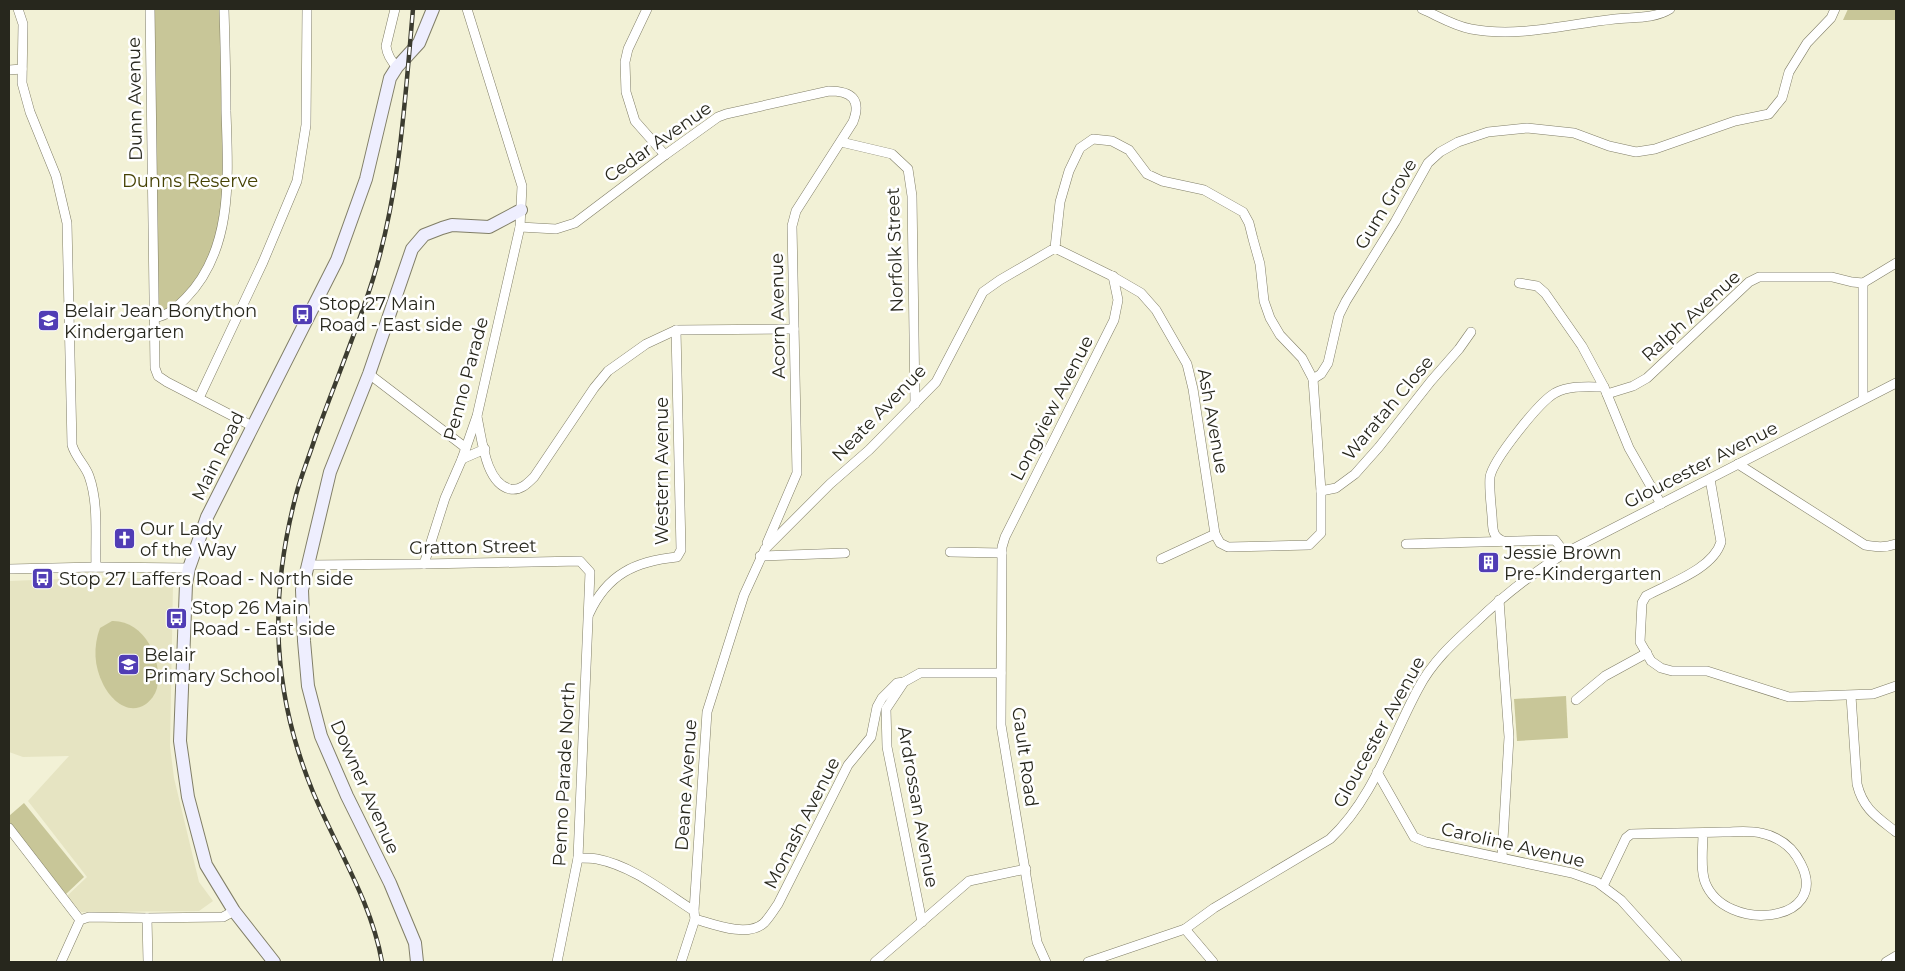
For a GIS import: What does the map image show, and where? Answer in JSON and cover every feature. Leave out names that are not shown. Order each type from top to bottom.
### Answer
[{"type":"main road","name":"Main Road","points":[[274,962],[234,911],[206,865],[184,778],[180,742],[186,584],[189,568],[207,517],[252,426],[307,323],[337,260],[366,180],[390,78],[397,66],[420,43],[433,9]]},
{"type":"main road","name":"Downer Avenue","points":[[417,962],[415,942],[394,892],[320,736],[308,686],[302,590],[330,472],[369,374],[412,249],[424,235],[452,225],[489,227],[521,210]]},
{"type":"street","points":[[18,9],[23,24],[22,83],[30,112],[56,176],[68,223],[72,445],[76,456],[88,474],[94,498],[96,567]]},
{"type":"street","name":"Dunn Avenue","points":[[150,9],[155,368],[158,376],[199,398]]},
{"type":"street","points":[[154,318],[165,316],[174,310],[195,288],[208,270],[217,247],[228,185],[224,9]]},
{"type":"street","points":[[252,426],[199,398],[263,262],[297,181],[306,125],[307,9]]},
{"type":"street","points":[[395,9],[386,46],[391,61],[397,66]]},
{"type":"street","name":"Penno Parade","points":[[424,564],[445,498],[477,416],[520,227],[522,186],[466,9]]},
{"type":"street","points":[[647,9],[628,49],[625,62],[626,92],[635,121],[665,155]]},
{"type":"street","points":[[1422,9],[1472,29],[1524,32],[1651,16],[1670,9]]},
{"type":"street","name":"Gum Grove","points":[[1314,379],[1322,374],[1328,363],[1337,320],[1346,302],[1428,163],[1440,152],[1458,142],[1488,132],[1527,128],[1574,133],[1609,146],[1636,152],[1654,148],[1735,121],[1770,114],[1782,98],[1789,72],[1807,44],[1831,18],[1835,9]]},
{"type":"street","points":[[9,70],[22,69]]},
{"type":"street","name":"Cedar Avenue","points":[[520,227],[556,230],[575,223],[718,117],[829,91],[842,91],[851,95]]},
{"type":"street","name":"Acorn Avenue","points":[[761,554],[797,473],[792,226],[796,211],[841,142],[857,112],[851,95]]},
{"type":"street","points":[[1055,248],[1060,202],[1069,171],[1080,148],[1093,140],[1112,141],[1128,150],[1147,174],[1162,181],[1204,190],[1243,212],[1249,223],[1260,264],[1264,301],[1270,318],[1280,335],[1302,358],[1314,379],[1321,491],[1321,533],[1309,545],[1228,547],[1220,543],[1215,534],[1161,559]]},
{"type":"street","name":"Norfolk Street","points":[[841,142],[892,154],[908,169],[912,196],[915,404]]},
{"type":"street","name":"Neate Avenue","points":[[761,554],[936,382],[983,292],[1055,248]]},
{"type":"street","name":"Ash Avenue","points":[[1055,248],[1113,276],[1141,293],[1156,310],[1187,364],[1193,389],[1215,534]]},
{"type":"street","points":[[1864,399],[1863,283],[1896,263]]},
{"type":"street","name":"Longview Avenue","points":[[1002,553],[1005,537],[1114,320],[1118,300],[1113,276]]},
{"type":"street","name":"Ralph Avenue","points":[[1503,541],[1498,539],[1493,531],[1490,478],[1493,466],[1535,409],[1544,400],[1555,393],[1571,388],[1606,391],[1633,386],[1647,378],[1749,282],[1759,278],[1832,277],[1863,283]]},
{"type":"street","points":[[1518,283],[1537,286],[1545,293],[1582,346],[1606,391],[1629,448],[1661,504]]},
{"type":"street","points":[[477,416],[488,466],[495,480],[504,487],[516,490],[527,485],[594,388],[608,371],[646,344],[676,330],[794,328]]},
{"type":"street","name":"Western Avenue","points":[[588,616],[610,582],[630,568],[656,559],[677,557],[681,550],[676,330]]},
{"type":"street","name":"Waratah Close","points":[[1321,491],[1336,488],[1356,474],[1471,332]]},
{"type":"street","points":[[369,374],[466,448]]},
{"type":"street","name":"Gloucester Avenue","points":[[1088,962],[1185,929],[1214,908],[1330,839],[1350,818],[1377,772],[1418,689],[1439,658],[1449,646],[1499,600],[1539,568],[1564,553],[1896,383]]},
{"type":"street","points":[[462,458],[485,449]]},
{"type":"street","points":[[1738,464],[1865,544],[1874,547],[1887,547],[1896,544]]},
{"type":"street","points":[[1710,479],[1720,542],[1718,550],[1705,565],[1646,596],[1642,603],[1640,642],[1651,661],[1661,668],[1672,671],[1708,671],[1784,697],[1873,694],[1896,686]]},
{"type":"street","points":[[1406,544],[1555,540],[1564,553]]},
{"type":"street","points":[[950,552],[1002,553]]},
{"type":"street","name":"Gault Road","points":[[1002,553],[1001,725],[1038,942],[1046,962]]},
{"type":"street","points":[[761,554],[846,554]]},
{"type":"street","name":"Deane Avenue","points":[[681,962],[694,915],[707,712],[744,595],[761,554]]},
{"type":"street","name":"Gratton Street","points":[[308,565],[580,561],[590,572],[588,616]]},
{"type":"street","points":[[9,569],[96,567],[189,568]]},
{"type":"street","points":[[1499,600],[1509,737],[1502,857]]},
{"type":"street","name":"Penno Parade North","points":[[557,962],[578,858],[588,616]]},
{"type":"street","points":[[1576,700],[1605,676],[1647,653]]},
{"type":"street","points":[[904,682],[920,673],[1001,673]]},
{"type":"street","name":"Monash Avenue","points":[[578,858],[597,859],[642,877],[694,915],[722,927],[748,930],[763,924],[778,904],[848,765],[871,737],[877,708],[882,698],[897,683],[904,682]]},
{"type":"street","name":"Ardrossan Avenue","points":[[904,682],[886,709],[887,747],[922,922]]},
{"type":"street","points":[[1851,696],[1856,784],[1859,794],[1864,805],[1896,832]]},
{"type":"street","name":"Caroline Avenue","points":[[1377,772],[1414,836],[1426,842],[1572,873],[1603,886],[1621,900],[1677,962]]},
{"type":"street","points":[[9,828],[80,920]]},
{"type":"street","points":[[1603,886],[1626,838],[1632,834],[1758,832],[1776,837],[1790,846],[1805,872],[1807,885],[1804,896],[1796,905],[1784,912],[1770,916],[1744,914],[1732,910],[1712,893],[1705,883],[1703,874],[1703,833]]},
{"type":"street","points":[[875,962],[969,881],[1026,869]]},
{"type":"street","points":[[61,962],[80,920],[89,917],[223,917],[234,911]]},
{"type":"street","points":[[148,918],[148,962]]},
{"type":"street","points":[[1185,929],[1213,962]]},
{"type":"street","points":[[1886,962],[1896,956]]},
{"type":"shaded area","name":"Belair Primary School","points":[[84,578],[169,578],[173,584],[170,746],[174,778],[199,882],[213,901],[199,911],[81,912],[67,896],[87,877],[28,801],[69,756],[23,757],[9,752],[9,581]]},
{"type":"green space","name":"Dunns Reserve","points":[[150,9],[224,9],[228,185],[208,269],[174,310],[154,318]]},
{"type":"green space","points":[[1848,9],[1896,9],[1896,20],[1843,20]]},
{"type":"green space","points":[[112,621],[123,622],[142,634],[154,654],[157,665],[157,688],[150,701],[139,707],[127,707],[115,701],[106,690],[100,677],[96,656],[96,642],[100,628]]},
{"type":"green space","points":[[1566,696],[1568,738],[1517,741],[1514,699]]},
{"type":"green space","points":[[24,803],[84,877],[66,894],[9,822],[9,816]]},
{"type":"railway","points":[[382,962],[377,940],[362,896],[322,813],[300,757],[286,703],[278,628],[284,552],[291,514],[315,438],[373,279],[390,212],[400,145],[413,9]]},
{"type":"place","name":"Stop 27 Main Road - East side","points":[[303,314]]},
{"type":"place","name":"Belair Jean Bonython Kindergarten","points":[[48,321]]},
{"type":"place","name":"Our Lady of the Way","points":[[124,539]]},
{"type":"place","name":"Jessie Brown Pre-Kindergarten","points":[[1488,563]]},
{"type":"place","name":"Stop 27 Laffers Road - North side","points":[[43,579]]},
{"type":"place","name":"Stop 26 Main Road - East side","points":[[176,618]]},
{"type":"place","name":"Belair Primary School","points":[[128,665]]}]
